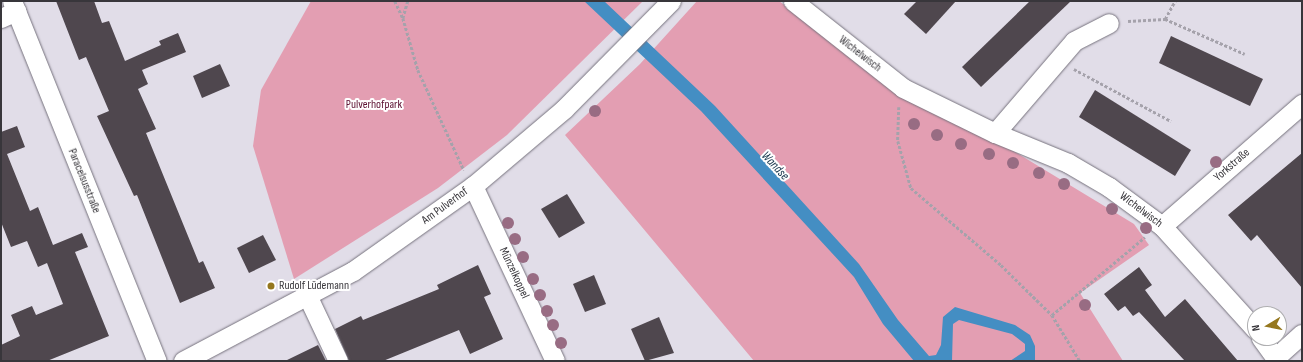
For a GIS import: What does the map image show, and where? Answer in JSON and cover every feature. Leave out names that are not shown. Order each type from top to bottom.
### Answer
[{"type":"street","name":"Am Pulverhof","points":[[183,361],[353,271],[473,186],[564,110],[623,50],[646,29],[671,1]]},
{"type":"street","name":"Wichelwisch","points":[[792,1],[903,88],[995,133],[1068,163],[1162,226],[1247,320]]},
{"type":"street","name":"Paracelsusstraße","points":[[9,10],[157,361]]},
{"type":"street","points":[[995,133],[1074,41],[1108,23]]},
{"type":"street","name":"Yorkstraße","points":[[1162,226],[1302,104]]},
{"type":"street","name":"Münzelkoppel","points":[[473,186],[555,361]]},
{"type":"street","points":[[307,296],[338,361]]},
{"type":"street","points":[[1268,346],[1277,359],[1302,334]]},
{"type":"path","points":[[395,1],[403,18],[418,70],[473,186]]},
{"type":"path","points":[[403,18],[408,1]]},
{"type":"path","points":[[1165,19],[1175,1]]},
{"type":"path","points":[[1108,23],[1165,19],[1245,54]]},
{"type":"path","points":[[1057,60],[1171,121]]},
{"type":"path","points":[[903,88],[898,142],[911,188],[1001,264],[1052,315],[1080,361]]},
{"type":"path","points":[[1052,315],[1138,241],[1162,226]]},
{"type":"green space","name":"Pulverhofpark","points":[[311,1],[643,1],[507,135],[438,188],[294,279],[253,146],[261,90]]},
{"type":"green space","points":[[697,1],[779,1],[892,86],[1002,144],[1134,224],[1149,245],[1080,293],[1123,361],[754,361],[565,135],[640,64]]},
{"type":"water","points":[[584,1],[604,1],[715,106],[859,264],[898,320],[929,356],[936,355],[941,345],[943,317],[955,307],[1015,325],[1030,335],[1035,346],[1035,361],[1010,361],[1025,351],[1025,344],[1012,334],[959,320],[953,324],[952,361],[914,361],[883,324],[854,277],[701,111]]},
{"type":"building","points":[[56,1],[94,1],[102,23],[109,21],[125,61],[161,45],[159,41],[178,33],[186,52],[142,70],[148,84],[138,89],[156,129],[146,133],[199,263],[203,261],[215,288],[180,303],[137,195],[134,196],[97,116],[109,111],[86,57],[79,60]]},
{"type":"building","points":[[917,1],[956,1],[926,34],[904,14]]},
{"type":"building","points":[[1030,1],[1071,1],[981,87],[962,67]]},
{"type":"building","points":[[1171,36],[1263,79],[1250,106],[1159,63]]},
{"type":"building","points":[[220,64],[230,86],[202,98],[193,76]]},
{"type":"building","points":[[1095,90],[1191,150],[1175,176],[1079,117]]},
{"type":"building","points":[[17,126],[25,147],[7,154],[30,211],[38,207],[53,245],[82,233],[88,247],[75,252],[109,336],[47,361],[1,361],[1,345],[20,336],[11,315],[32,306],[36,315],[63,304],[47,263],[38,267],[27,241],[11,247],[1,222],[1,132]]},
{"type":"building","points":[[1302,153],[1302,288],[1257,235],[1251,241],[1228,215]]},
{"type":"building","points":[[567,194],[585,223],[559,238],[541,209]]},
{"type":"building","points":[[263,235],[276,260],[249,273],[237,248]]},
{"type":"building","points":[[478,265],[491,294],[484,297],[503,339],[470,354],[459,330],[383,361],[349,361],[335,329],[361,316],[363,320],[439,289],[437,285]]},
{"type":"building","points":[[1139,267],[1152,285],[1145,290],[1165,317],[1185,299],[1238,361],[1185,361],[1139,312],[1133,316],[1125,306],[1118,311],[1104,294]]},
{"type":"building","points":[[594,275],[606,304],[585,312],[573,284]]},
{"type":"building","points":[[659,317],[674,353],[645,361],[631,329]]},
{"type":"building","points":[[318,345],[326,361],[285,361]]},
{"type":"place","name":"Rudolf Lüdemann","points":[[271,286]]},
{"type":"water label","name":"Wandse","points":[[775,166]]}]
